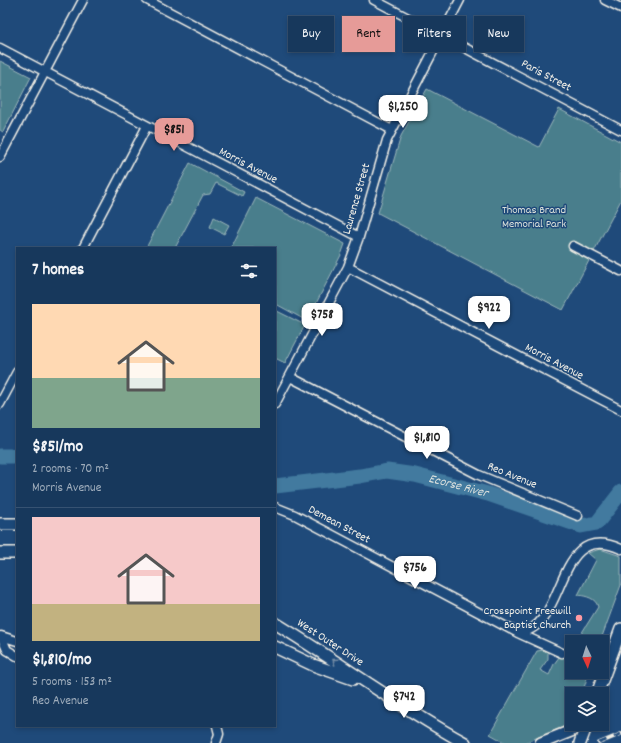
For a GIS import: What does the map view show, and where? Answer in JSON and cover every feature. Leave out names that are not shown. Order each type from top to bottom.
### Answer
[{"type":"main road","points":[[0,524],[16,524]]},
{"type":"main road","points":[[0,553],[16,553]]},
{"type":"main road","name":"West Outer Drive","points":[[276,624],[322,652],[367,684]]},
{"type":"main road","points":[[600,687],[621,629]]},
{"type":"main road","name":"West Outer Drive","points":[[276,646],[313,665],[367,684]]},
{"type":"main road","points":[[367,684],[465,743]]},
{"type":"main road","points":[[541,743],[571,731]]},
{"type":"main road","points":[[580,743],[584,731]]},
{"type":"street","points":[[0,157],[83,0]]},
{"type":"street","points":[[147,0],[392,130]]},
{"type":"street","name":"Paris Street","points":[[374,0],[404,16]]},
{"type":"street","name":"Laurence Street","points":[[452,16],[460,0]]},
{"type":"street","points":[[605,0],[621,8]]},
{"type":"street","name":"Morris Avenue","points":[[0,48],[359,237]]},
{"type":"street","name":"Paris Street","points":[[466,48],[621,130]]},
{"type":"street","name":"Laurence Street","points":[[276,402],[348,268],[392,130],[433,52]]},
{"type":"street","points":[[84,247],[147,126]]},
{"type":"street","points":[[573,246],[621,271]]},
{"type":"street","name":"Morris Avenue","points":[[348,268],[621,410]]},
{"type":"street","points":[[0,404],[16,374]]},
{"type":"street","name":"Reo Avenue","points":[[290,377],[478,475],[578,516]]},
{"type":"street","name":"Demean Street","points":[[276,507],[295,515],[518,633],[562,653]]},
{"type":"street","points":[[518,633],[527,632],[538,626],[544,618],[574,558],[585,548],[601,544],[621,549]]},
{"type":"street","points":[[0,636],[16,641]]},
{"type":"street","points":[[0,636],[7,650],[16,655]]},
{"type":"street","points":[[216,743],[219,734],[217,727]]},
{"type":"green space","points":[[0,61],[31,77],[3,132],[0,130]]},
{"type":"green space","name":"Thomas Brand Memorial Park","points":[[427,89],[539,147],[559,109],[621,142],[621,200],[563,310],[378,213],[401,136]]},
{"type":"green space","points":[[190,163],[244,192],[242,196],[216,183],[210,194],[203,195],[176,247],[147,247]]},
{"type":"green space","points":[[256,198],[345,244],[341,255],[307,321],[276,304],[276,247],[232,247]]},
{"type":"green space","points":[[214,217],[229,225],[224,234],[210,227]]},
{"type":"green space","points":[[276,310],[305,325],[285,363],[276,358]]},
{"type":"green space","points":[[600,549],[621,556],[621,585],[603,635],[580,635],[598,607],[595,601],[578,595],[596,560],[588,553]]},
{"type":"green space","points":[[565,649],[565,679],[587,679],[584,687],[565,687],[565,726],[524,743],[506,743],[490,734],[537,651],[544,650],[548,652],[548,659],[540,670],[549,675],[554,664]]},
{"type":"waterway","name":"Ecorse River","points":[[0,456],[16,456]]},
{"type":"waterway","name":"Ecorse River","points":[[276,486],[360,476],[387,471],[415,475],[488,494],[581,526],[597,523],[621,492]]},
{"type":"railway","points":[[599,743],[621,734]]},
{"type":"place","name":"Crosspoint Freewill Baptist Church","points":[[579,618]]}]
